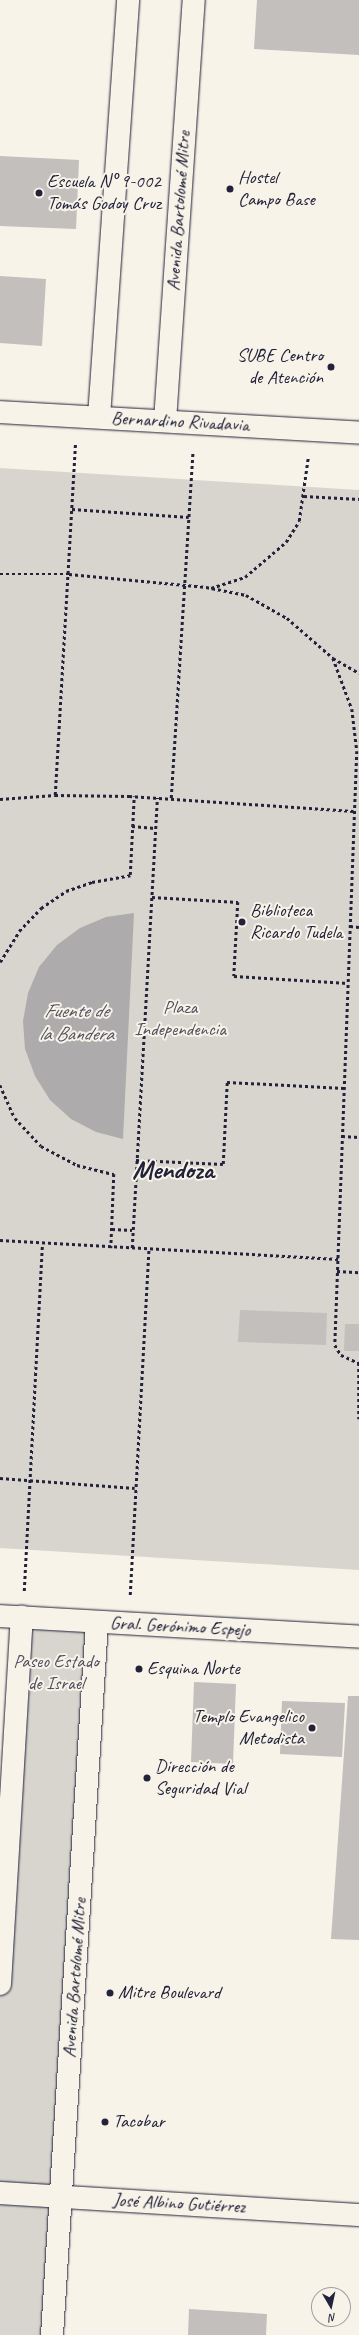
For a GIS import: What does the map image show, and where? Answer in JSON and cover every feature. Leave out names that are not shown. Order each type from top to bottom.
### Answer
[{"type":"street","points":[[99,417],[128,0]]},
{"type":"street","name":"Avenida Bartolomé Mitre","points":[[165,421],[194,0]]},
{"type":"street","name":"Bernardino Rivadavia","points":[[0,412],[359,433]]},
{"type":"street","name":"Gral. Gerónimo Espejo","points":[[0,1616],[359,1638]]},
{"type":"street","points":[[0,1984],[22,1617]]},
{"type":"street","name":"Avenida Bartolomé Mitre","points":[[52,2335],[97,1622]]},
{"type":"street","name":"José Albino Gutiérrez","points":[[0,2193],[359,2215]]},
{"type":"path","points":[[55,795],[74,472]]},
{"type":"path","points":[[171,798],[191,480]]},
{"type":"path","points":[[210,588],[245,577],[267,562],[299,520],[306,487]]},
{"type":"path","points":[[304,496],[359,499]]},
{"type":"path","points":[[72,509],[189,517]]},
{"type":"path","points":[[0,574],[69,574],[210,588],[246,596],[287,618],[333,658],[359,673]]},
{"type":"path","points":[[333,658],[352,709],[357,751],[335,1345],[341,1355],[359,1363],[359,1420]]},
{"type":"path","points":[[0,799],[55,795],[134,796],[354,811]]},
{"type":"path","points":[[0,962],[19,931],[41,908],[66,891],[92,882],[130,875],[134,796]]},
{"type":"path","points":[[132,1248],[157,798]]},
{"type":"path","points":[[132,826],[155,828]]},
{"type":"path","points":[[152,897],[238,902],[234,976],[348,983]]},
{"type":"path","points":[[350,926],[359,927]]},
{"type":"path","points":[[136,1160],[223,1164],[227,1082],[344,1088]]},
{"type":"path","points":[[0,1085],[15,1118],[41,1146],[77,1165],[114,1174],[111,1248]]},
{"type":"path","points":[[342,1136],[359,1137]]},
{"type":"path","points":[[112,1229],[132,1230]]},
{"type":"path","points":[[0,1240],[111,1248],[338,1259]]},
{"type":"path","points":[[22,1617],[42,1244]]},
{"type":"path","points":[[128,1624],[149,1249]]},
{"type":"path","points":[[337,1271],[359,1272]]},
{"type":"path","points":[[0,1478],[135,1488]]},
{"type":"green space","name":"Plaza Independencia","points":[[0,468],[359,490],[359,1570],[0,1548]]},
{"type":"green space","name":"Paseo Estado de Israel","points":[[22,1617],[97,1622],[52,2335],[0,2335],[0,1984]]},
{"type":"water","name":"Fuente de la Bandera","points":[[134,913],[123,1139],[96,1132],[71,1119],[50,1100],[35,1076],[25,1049],[23,1021],[28,993],[39,967],[57,945],[80,928],[106,917]]},
{"type":"building","points":[[257,0],[359,0],[359,55],[254,49]]},
{"type":"building","name":"Escuela N° 9-002 Tomás Godoy Cruz","points":[[0,156],[79,160],[76,229],[0,226]]},
{"type":"building","points":[[0,276],[46,279],[42,346],[0,343]]},
{"type":"building","points":[[240,1310],[327,1313],[326,1345],[238,1342]]},
{"type":"building","points":[[345,1324],[359,1324],[359,1351],[344,1351]]},
{"type":"building","points":[[194,1682],[236,1684],[233,1764],[191,1762]]},
{"type":"building","points":[[348,1696],[359,1696],[359,1940],[331,1939]]},
{"type":"building","name":"Templo Evangelico Metodista","points":[[282,1701],[345,1703],[342,1757],[280,1754]]},
{"type":"building","points":[[189,2309],[267,2314],[266,2335],[188,2335]]},
{"type":"place","name":"Hostel Campo Base","points":[[230,189]]},
{"type":"place","name":"Escuela N° 9-002 Tomás Godoy Cruz","points":[[39,193]]},
{"type":"place","name":"SUBE Centro de Atención","points":[[331,367]]},
{"type":"place","name":"Biblioteca Ricardo Tudela","points":[[242,922]]},
{"type":"place","name":"Esquina Norte","points":[[139,1669]]},
{"type":"place","name":"Templo Evangelico Metodista","points":[[312,1728]]},
{"type":"place","name":"Dirección de Seguridad Vial","points":[[147,1778]]},
{"type":"place","name":"Mitre Boulevard","points":[[110,1993]]},
{"type":"place","name":"Tacobar","points":[[105,2122]]},
{"type":"district","name":"Mendoza","points":[[173,1170]]}]
